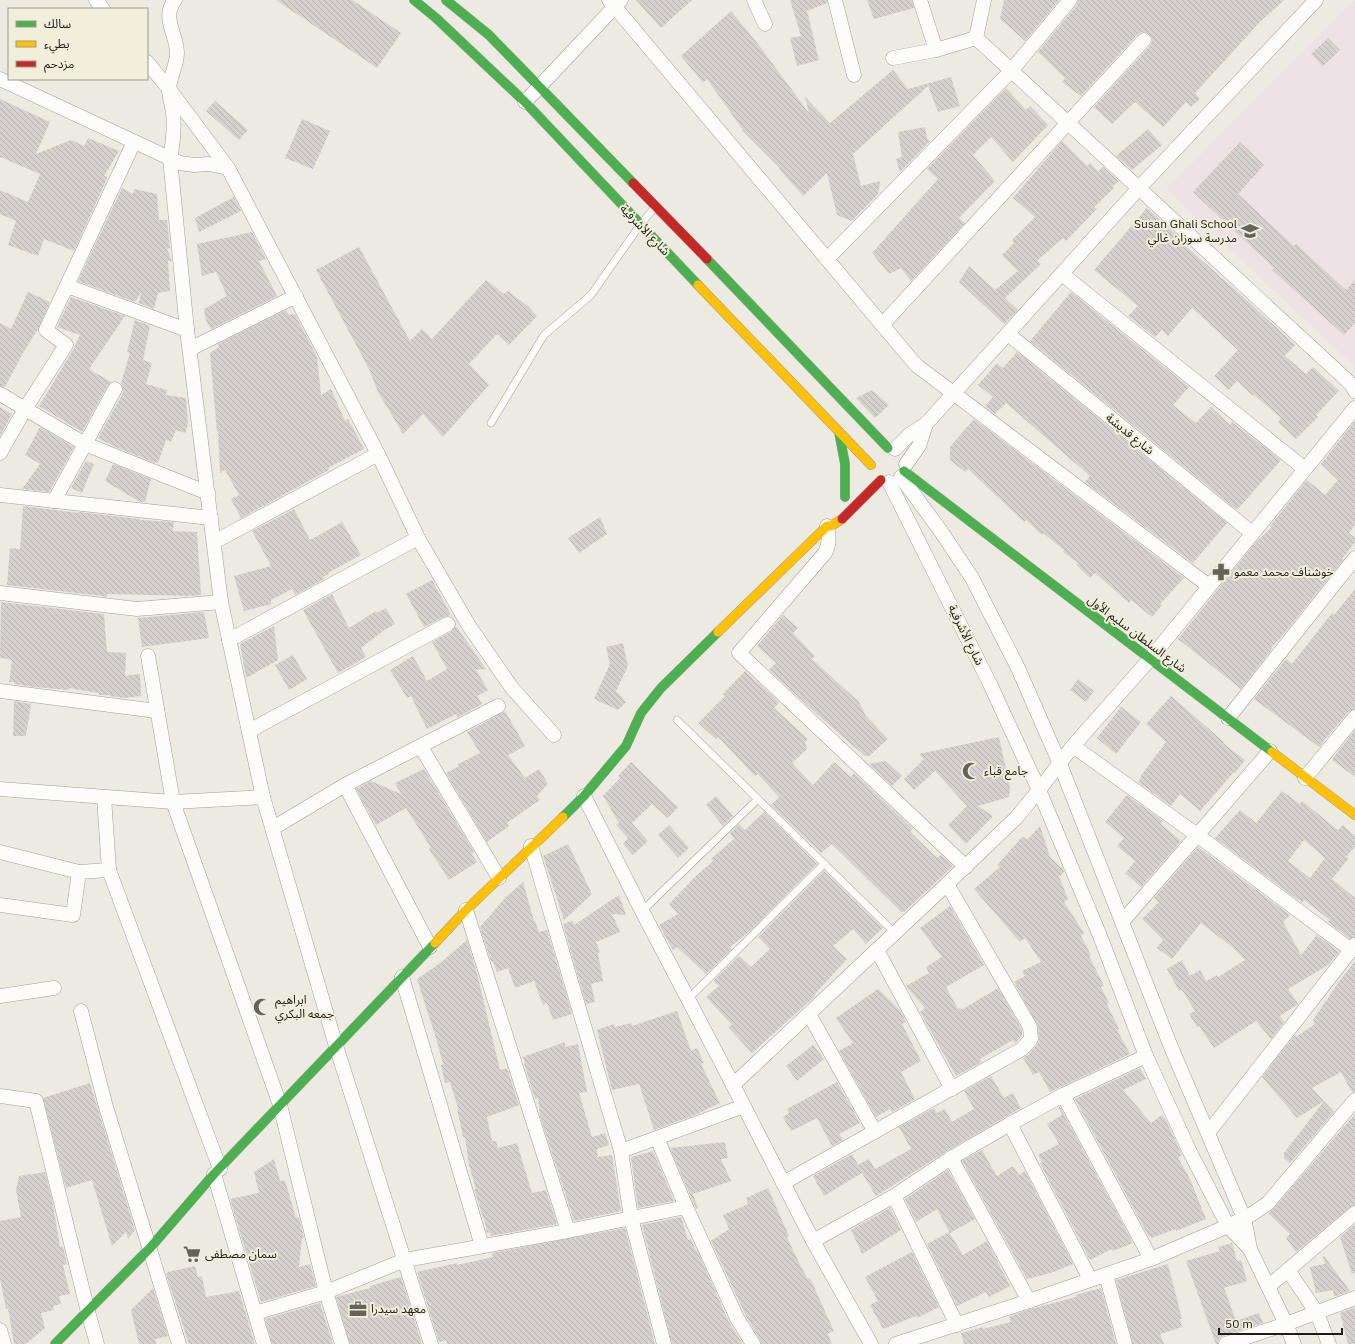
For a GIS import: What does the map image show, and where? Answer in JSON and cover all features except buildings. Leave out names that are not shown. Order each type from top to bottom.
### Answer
[{"type":"street","points":[[96,0],[102,8]]},
{"type":"street","points":[[175,0],[170,10],[169,18],[176,43],[177,57],[169,89],[174,126],[174,141],[170,158],[187,330],[221,602],[263,797],[336,1046],[431,1344]]},
{"type":"street","name":"شارع الأشرفية","points":[[414,0],[436,18],[525,102],[640,226],[871,465]]},
{"type":"street","name":"شارع الأشرفية","points":[[446,0],[489,35],[540,86],[892,448]]},
{"type":"street","points":[[754,0],[765,24]]},
{"type":"street","points":[[835,0],[854,74]]},
{"type":"street","points":[[920,0],[936,50]]},
{"type":"street","points":[[976,38],[984,0]]},
{"type":"street","points":[[826,260],[1011,70],[1070,0]]},
{"type":"street","points":[[896,475],[876,477],[872,472],[871,465],[872,458],[876,453],[881,449],[892,448],[926,424],[1139,188],[1316,0]]},
{"type":"street","points":[[525,102],[615,2],[826,260],[916,365],[1209,586]]},
{"type":"street","points":[[892,58],[936,50],[976,38]]},
{"type":"street","points":[[976,38],[1354,386]]},
{"type":"street","points":[[882,325],[1144,40]]},
{"type":"street","points":[[148,63],[228,168],[378,454],[418,538],[469,626],[512,688],[554,735]]},
{"type":"street","points":[[0,79],[134,142],[187,165],[209,164],[228,168]]},
{"type":"street","points":[[0,453],[24,409],[66,345],[46,330],[134,142]]},
{"type":"street","points":[[1062,274],[1305,468]]},
{"type":"street","points":[[67,286],[187,330]]},
{"type":"street","points":[[190,349],[296,296]]},
{"type":"street","name":"شارع قديشة","points":[[1008,334],[1252,534]]},
{"type":"street","points":[[54,501],[115,389]]},
{"type":"street","points":[[0,394],[85,444],[208,493]]},
{"type":"street","points":[[733,1084],[966,867],[1016,818],[1040,790],[1073,746],[1150,659],[1355,408]]},
{"type":"street","points":[[827,522],[831,526],[839,522],[896,475],[919,446],[926,424]]},
{"type":"street","points":[[839,432],[843,444],[846,463],[843,500],[856,487]]},
{"type":"street","points":[[892,448],[901,453],[904,458],[896,475]]},
{"type":"street","points":[[214,542],[378,454]]},
{"type":"street","points":[[896,475],[940,530],[972,578],[1018,668],[1060,764],[1171,1047],[1244,1218],[1250,1249],[1269,1286],[1294,1344]]},
{"type":"street","name":"شارع الأشرفية","points":[[896,475],[990,684],[1040,790],[1100,936],[1146,1056],[1189,1150],[1228,1226],[1250,1249]]},
{"type":"street","name":"شارع السلطان سليم الأول","points":[[896,475],[1150,659],[1355,816]]},
{"type":"street","points":[[0,495],[211,518]]},
{"type":"street","points":[[55,1344],[150,1248],[217,1172],[430,947],[531,846],[584,796],[626,746],[641,712],[650,700],[827,522]]},
{"type":"street","points":[[827,522],[830,537],[829,546],[825,553],[739,653],[966,867]]},
{"type":"street","points":[[229,640],[418,538]]},
{"type":"street","points":[[1228,718],[1355,558]]},
{"type":"street","points":[[0,593],[137,609],[221,602]]},
{"type":"street","points":[[249,731],[448,624]]},
{"type":"street","points":[[148,656],[173,802],[280,1105],[326,1292],[342,1344]]},
{"type":"street","points":[[0,691],[157,711]]},
{"type":"street","points":[[273,828],[344,785],[498,706]]},
{"type":"street","points":[[1305,778],[1355,717]]},
{"type":"street","points":[[421,746],[499,878]]},
{"type":"street","points":[[1073,746],[1353,948],[1208,1133]]},
{"type":"street","points":[[1122,922],[1270,751]]},
{"type":"street","points":[[344,785],[430,947]]},
{"type":"street","points":[[0,789],[173,802],[263,797]]},
{"type":"street","points":[[584,796],[813,1241],[871,1344]]},
{"type":"street","points":[[104,797],[109,870],[217,1172],[264,1344]]},
{"type":"street","points":[[531,846],[621,1151],[631,1218],[664,1344]]},
{"type":"street","points":[[0,852],[79,872],[109,870]]},
{"type":"street","points":[[0,905],[73,915],[79,872]]},
{"type":"street","points":[[783,1183],[1022,1049],[1031,1039],[1030,1027],[947,884]]},
{"type":"street","points":[[466,910],[568,1231]]},
{"type":"street","points":[[877,950],[952,1089]]},
{"type":"street","points":[[402,977],[482,1246]]},
{"type":"street","points":[[0,996],[54,988]]},
{"type":"street","points":[[81,1011],[106,1107],[178,1344]]},
{"type":"street","points":[[809,1014],[875,1132]]},
{"type":"street","points":[[813,1241],[894,1196],[951,1158],[1010,1124],[1063,1095],[1146,1056]]},
{"type":"street","points":[[1063,1095],[1151,1258]]},
{"type":"street","points":[[0,1096],[36,1101],[97,1344]]},
{"type":"street","points":[[896,1344],[1029,1301],[1151,1258],[1228,1226],[1252,1214],[1268,1203],[1355,1100]]},
{"type":"street","points":[[621,1151],[744,1106]]},
{"type":"street","points":[[1010,1124],[1090,1279]]},
{"type":"street","points":[[657,1138],[686,1207],[737,1318],[753,1344]]},
{"type":"street","points":[[951,1158],[1029,1301]]},
{"type":"street","points":[[894,1196],[956,1324]]},
{"type":"street","points":[[255,1314],[326,1292],[405,1260],[568,1231],[686,1207]]},
{"type":"street","points":[[1269,1286],[1355,1213]]},
{"type":"street","points":[[1288,1270],[1317,1313],[1329,1344]]},
{"type":"street","points":[[1106,1274],[1125,1344]]},
{"type":"street","points":[[1226,1344],[1317,1313],[1355,1298]]},
{"type":"street","points":[[0,1330],[4,1344]]},
{"type":"lane","points":[[491,423],[544,334],[591,295],[656,206]]},
{"type":"lane","points":[[677,720],[895,933]]},
{"type":"lane","points":[[642,911],[758,799]]},
{"type":"lane","points":[[688,999],[824,864]]},
{"type":"shaded area","points":[[1355,1],[1355,367],[1166,189],[1350,3]]},
{"type":"traffic: fast","points":[[414,0],[436,18],[525,102],[698,285]]},
{"type":"traffic: fast","points":[[446,0],[489,35],[633,183]]},
{"type":"traffic: fast","points":[[707,259],[888,448]]},
{"type":"traffic: fast","points":[[839,432],[845,464],[845,497]]},
{"type":"traffic: fast","points":[[904,471],[1272,752]]},
{"type":"traffic: fast","points":[[563,817],[584,796],[626,746],[641,713],[661,688],[718,632]]},
{"type":"traffic: fast","points":[[55,1344],[150,1248],[214,1174],[435,943]]},
{"type":"traffic: slow","points":[[698,285],[871,465]]},
{"type":"traffic: slow","points":[[718,632],[827,526],[831,526],[842,519]]},
{"type":"traffic: slow","points":[[1272,752],[1355,815]]},
{"type":"traffic: slow","points":[[435,943],[466,910],[563,817]]},
{"type":"traffic: jam","points":[[633,183],[707,259]]},
{"type":"traffic: jam","points":[[842,519],[881,480]]},
{"type":"place","name":"Susan Ghali School مدرسة سوزان غالي","points":[[1250,231]]},
{"type":"place","name":"خوشناف محمد معمو","points":[[1221,572]]},
{"type":"place","name":"جامع قباء","points":[[971,771]]},
{"type":"place","name":"ابراهيم جمعه البكري","points":[[262,1007]]},
{"type":"place","name":"سمان مصطفى","points":[[192,1254]]},
{"type":"place","name":"معهد سيدرا","points":[[358,1309]]}]
